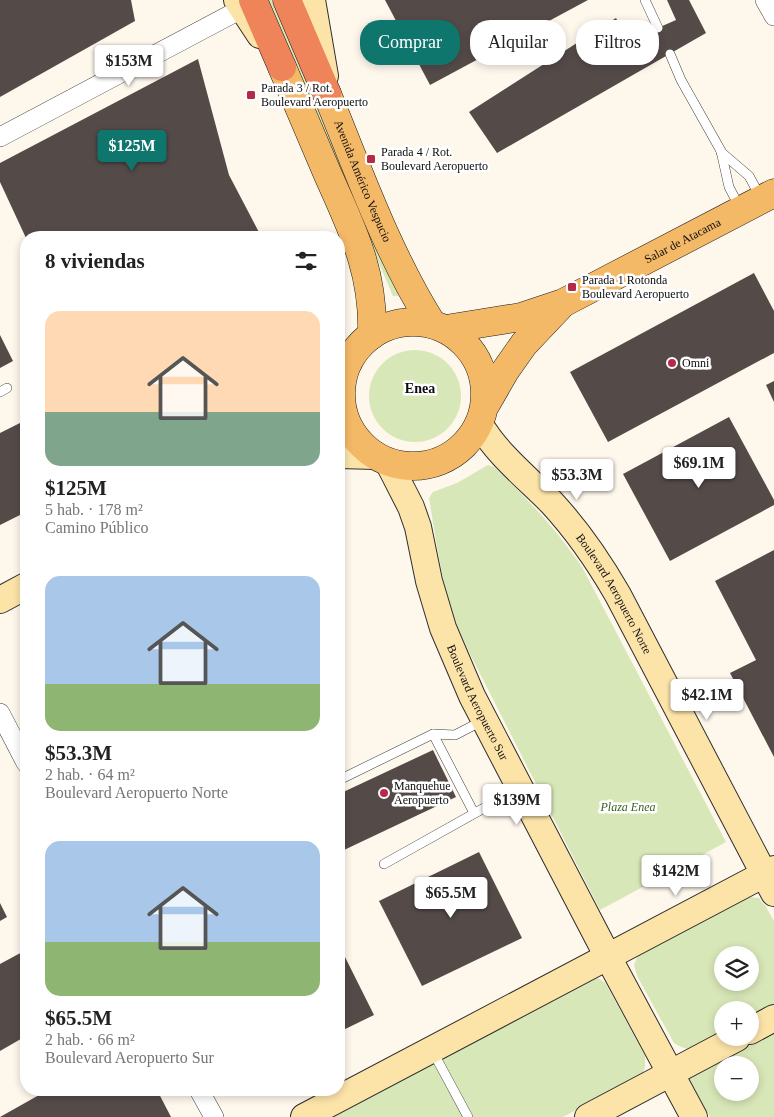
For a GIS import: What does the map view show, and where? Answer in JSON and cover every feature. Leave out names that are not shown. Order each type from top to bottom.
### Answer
[{"type":"highway","points":[[287,0],[327,94]]},
{"type":"highway","points":[[244,3],[282,67]]},
{"type":"main road","points":[[282,67],[359,246],[372,302],[372,335]]},
{"type":"main road","name":"Avenida Américo Vespucio","points":[[327,94],[391,248],[418,301],[439,326]]},
{"type":"main road","name":"Salar de Atacama","points":[[439,326],[521,317],[563,303],[759,201]]},
{"type":"main road","name":"Salar de Atacama","points":[[482,413],[505,371],[524,344],[563,303]]},
{"type":"main road","points":[[345,367],[360,346],[372,335],[384,328],[408,321],[439,326],[467,346],[484,380],[482,413],[464,444],[443,459],[430,464],[416,466],[382,459],[356,438],[345,416]]},
{"type":"street","name":"Avenida Américo Vespucio","points":[[312,0],[327,94]]},
{"type":"street","points":[[765,0],[774,16]]},
{"type":"street","points":[[0,137],[244,3]]},
{"type":"street","name":"Boulevard Aeropuerto Norte","points":[[482,413],[488,439],[552,503],[603,569],[771,879]]},
{"type":"street","points":[[345,456],[382,459]]},
{"type":"street","name":"Boulevard Aeropuerto Sur","points":[[382,459],[403,488],[414,513],[429,582],[443,628],[484,719],[694,1117]]},
{"type":"street","points":[[0,600],[20,589]]},
{"type":"street","points":[[0,713],[20,751]]},
{"type":"street","points":[[345,1096],[608,957],[771,879]]},
{"type":"street","points":[[759,1026],[774,1018]]},
{"type":"street","points":[[588,1117],[722,1046]]},
{"type":"street","points":[[202,1096],[214,1117]]},
{"type":"street","points":[[304,1117],[344,1096]]},
{"type":"lane","points":[[645,0],[654,20]]},
{"type":"lane","points":[[670,54],[681,80],[721,152],[729,187],[759,201]]},
{"type":"lane","points":[[721,152],[749,176],[759,201]]},
{"type":"lane","points":[[345,777],[433,734],[455,735],[484,719]]},
{"type":"lane","points":[[433,734],[474,813]]},
{"type":"lane","points":[[384,864],[520,788]]},
{"type":"lane","points":[[432,1050],[468,1117]]},
{"type":"green space","points":[[266,0],[272,0],[398,292],[398,296],[393,296]]},
{"type":"green space","points":[[415,350],[433,353],[448,363],[458,378],[461,396],[458,414],[448,429],[433,439],[415,442],[397,439],[382,429],[372,414],[369,396],[372,378],[382,363],[397,353]]},
{"type":"green space","name":"Plaza Enea","points":[[488,465],[494,467],[530,503],[552,527],[582,567],[726,842],[600,910],[469,652],[455,620],[446,590],[429,498],[433,492],[457,483]]},
{"type":"green space","points":[[749,897],[759,898],[774,921],[774,1010],[759,1018],[759,1001],[714,1001],[714,1041],[698,1048],[687,1049],[674,1043],[637,976],[634,965],[638,955]]},
{"type":"green space","points":[[593,977],[600,979],[606,984],[645,1056],[645,1067],[642,1076],[563,1117],[324,1117]]},
{"type":"green space","points":[[774,1033],[774,1117],[710,1117],[689,1078],[714,1065],[714,1101],[759,1101],[759,1056],[731,1056],[749,1046],[759,1046],[759,1041]]},
{"type":"building","points":[[0,0],[131,0],[135,21],[0,97]]},
{"type":"building","points":[[385,0],[588,0],[551,20],[470,20],[470,63],[430,85],[419,65],[460,65],[460,20],[396,20]]},
{"type":"building","points":[[667,0],[689,0],[706,33],[659,60],[659,27],[676,20]]},
{"type":"building","points":[[576,44],[576,65],[650,65],[497,153],[469,112],[542,65],[566,65],[566,50]]},
{"type":"building","points":[[198,59],[229,175],[258,231],[23,231],[0,182],[0,163]]},
{"type":"building","name":"Omni","points":[[754,273],[774,311],[774,353],[608,442],[570,372]]},
{"type":"building","points":[[0,335],[13,361],[0,368]]},
{"type":"building","points":[[774,381],[774,402],[766,385]]},
{"type":"building","points":[[729,417],[774,500],[774,505],[670,561],[623,474]]},
{"type":"building","points":[[20,423],[20,515],[0,525],[0,433]]},
{"type":"building","points":[[774,550],[774,757],[730,673],[756,660],[715,581]]},
{"type":"building","points":[[433,750],[456,797],[345,850],[345,791]]},
{"type":"building","points":[[479,852],[522,938],[422,986],[379,901]]},
{"type":"building","points":[[0,903],[7,917],[0,921]]},
{"type":"building","points":[[20,953],[20,1039],[0,1051],[0,964]]},
{"type":"building","points":[[345,957],[374,1015],[345,1029]]},
{"type":"building","points":[[37,1096],[160,1096],[171,1117],[0,1117]]},
{"type":"place","name":"Parada 3 / Rot. Boulevard Aeropuerto","points":[[251,95]]},
{"type":"place","name":"Parada 4 / Rot. Boulevard Aeropuerto","points":[[371,159]]},
{"type":"place","name":"Parada 1 Rotonda Boulevard Aeropuerto","points":[[572,287]]},
{"type":"place","name":"Omni","points":[[672,363]]},
{"type":"place","name":"Manquehue Aeropuerto","points":[[384,793]]},
{"type":"district","name":"Enea","points":[[420,388]]}]
